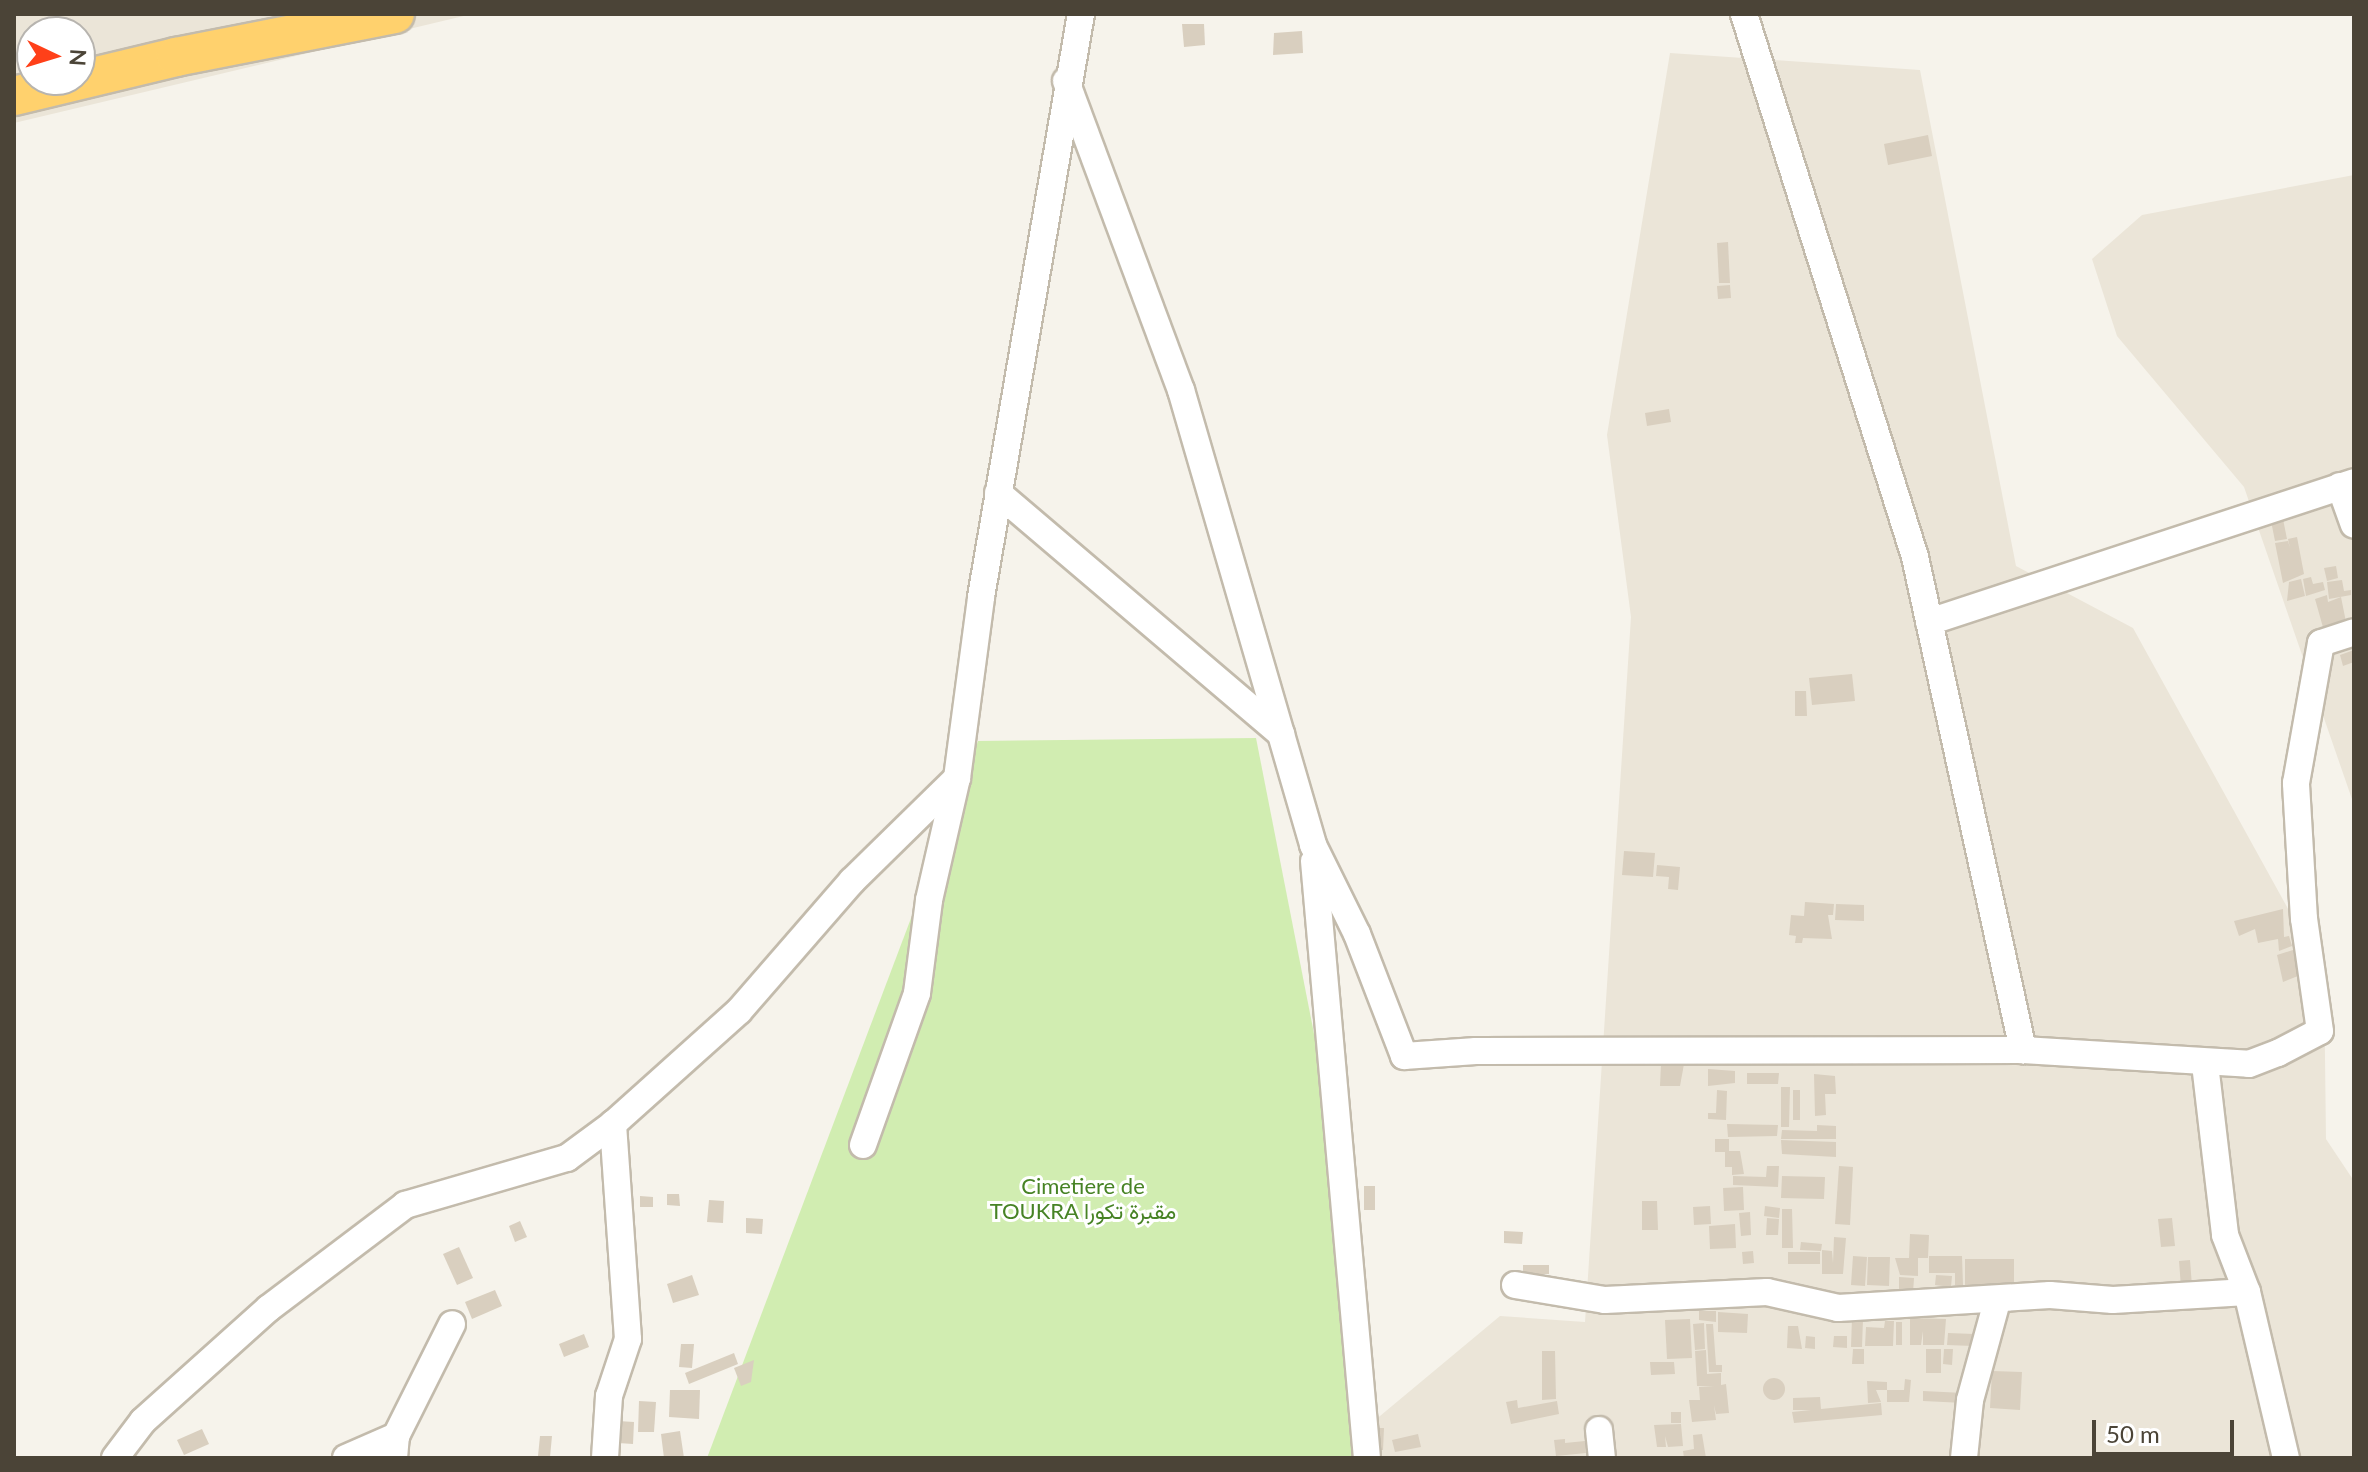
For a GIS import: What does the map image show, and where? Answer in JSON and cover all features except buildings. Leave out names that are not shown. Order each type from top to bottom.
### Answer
[{"type":"highway","points":[[14,96],[176,57],[395,14]]},
{"type":"street","points":[[863,1145],[917,993],[929,900],[957,778],[998,493],[1066,81],[1081,14]]},
{"type":"street","points":[[1744,14],[1915,557],[2023,1050]]},
{"type":"street","points":[[1066,81],[1181,390],[1313,845],[1357,934],[1404,1056],[1476,1051],[2023,1050],[2205,1064],[2249,1064],[2320,1031],[2304,919],[2296,783],[2321,643],[2354,632]]},
{"type":"street","points":[[1929,622],[2347,484],[2354,525]]},
{"type":"street","points":[[998,493],[1281,734]]},
{"type":"street","points":[[115,1458],[143,1421],[269,1308],[405,1205],[567,1158],[613,1124],[739,1011],[852,881],[957,778]]},
{"type":"street","points":[[1313,845],[1367,1458]]},
{"type":"street","points":[[2205,1064],[2225,1235],[2247,1292],[2286,1458]]},
{"type":"street","points":[[605,1458],[609,1396],[628,1339],[613,1124]]},
{"type":"street","points":[[1515,1285],[1605,1300],[1767,1292],[1838,1308],[1997,1301],[2050,1295],[2113,1300],[2247,1292]]},
{"type":"street","points":[[1964,1458],[1970,1400],[1997,1301]]},
{"type":"street","points":[[346,1458],[395,1447],[452,1324]]},
{"type":"street","points":[[1599,1430],[1602,1458]]},
{"type":"shaded area","points":[[14,14],[472,14],[14,123]]},
{"type":"shaded area","points":[[1670,53],[1920,70],[2016,566],[2133,628],[2324,974],[2326,1139],[2354,1181],[2354,1458],[1365,1458],[1362,1431],[1500,1316],[1585,1322],[1631,617],[1607,435]]},
{"type":"shaded area","points":[[2354,175],[2354,805],[2244,487],[2117,336],[2092,259],[2142,215]]},
{"type":"green space","name":"Cimetiere de TOUKRA مقبرة تكورا","points":[[1256,738],[1359,1263],[1371,1458],[707,1458],[978,741]]}]
